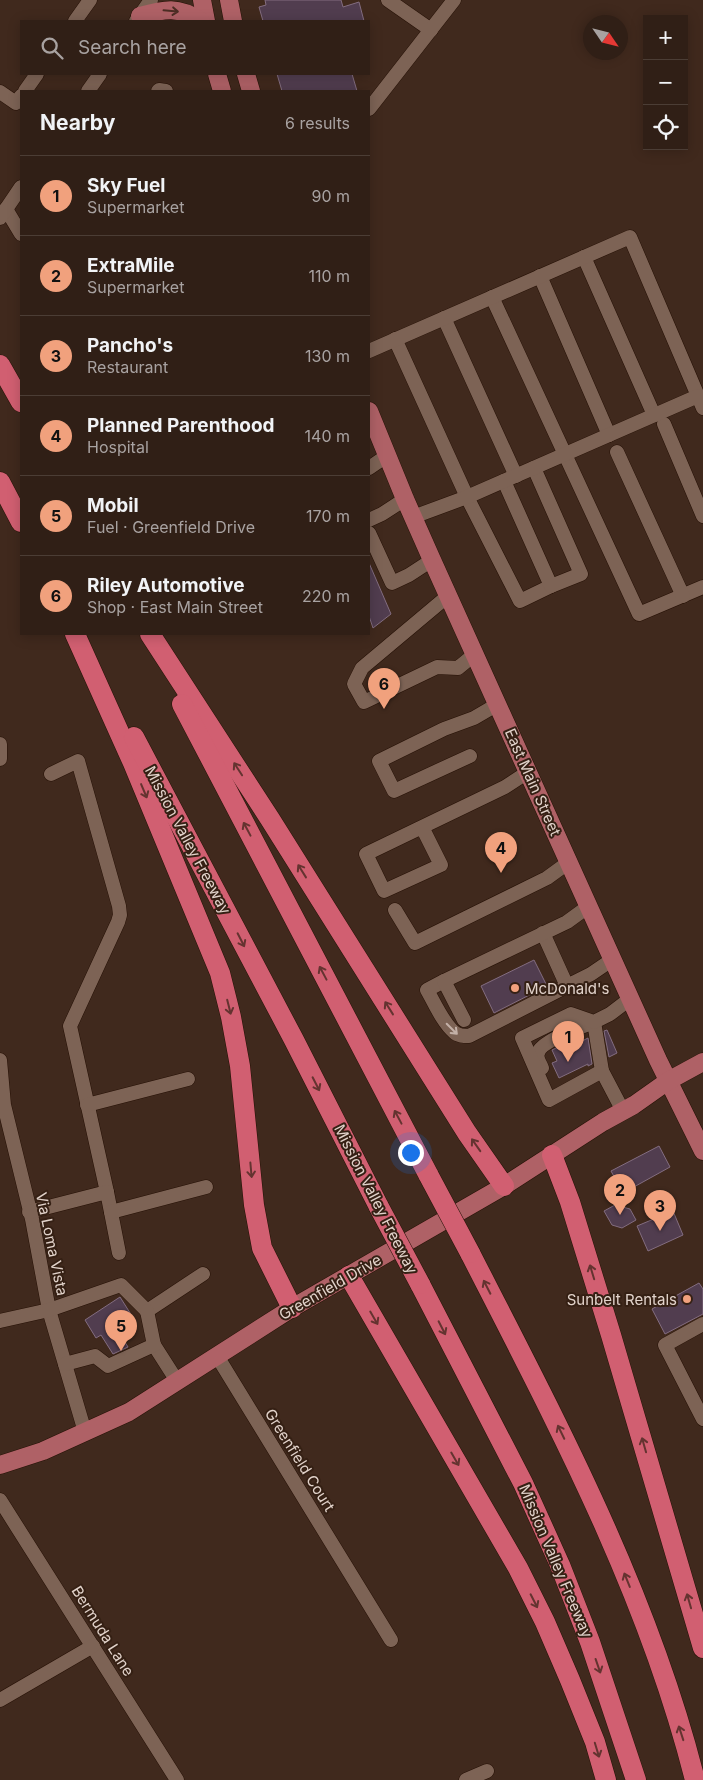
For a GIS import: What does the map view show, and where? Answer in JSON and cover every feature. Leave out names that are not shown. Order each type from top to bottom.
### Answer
[{"type":"highway","points":[[0,365],[20,400]]},
{"type":"highway","points":[[0,482],[20,520]]},
{"type":"highway","points":[[75,635],[132,763],[220,973],[231,1017],[240,1066],[254,1205],[262,1248],[292,1308]]},
{"type":"highway","name":"Mission Valley Freeway","points":[[81,635],[290,1032],[379,1208],[523,1483],[560,1565],[593,1651],[636,1780]]},
{"type":"highway","points":[[146,635],[470,1253],[562,1433],[605,1524],[639,1610],[672,1702],[695,1780]]},
{"type":"highway","points":[[151,635],[468,1133],[504,1186]]},
{"type":"highway","points":[[552,1155],[570,1202],[608,1325],[703,1648]]},
{"type":"highway","points":[[349,1276],[518,1568],[545,1622],[570,1680],[595,1742],[606,1780]]},
{"type":"main road","points":[[202,0],[206,20]]},
{"type":"main road","points":[[229,0],[233,20]]},
{"type":"main road","points":[[138,19],[164,10],[187,12],[199,20]]},
{"type":"main road","points":[[217,75],[222,90]]},
{"type":"main road","points":[[246,75],[251,90]]},
{"type":"main road","name":"East Main Street","points":[[370,413],[448,596],[668,1081],[703,1151]]},
{"type":"main road","name":"Greenfield Drive","points":[[0,1465],[43,1451],[129,1412],[292,1308],[504,1186],[603,1122],[624,1111],[668,1081],[703,1062]]},
{"type":"street","points":[[76,20],[90,0]]},
{"type":"street","points":[[138,19],[151,0]]},
{"type":"street","points":[[388,0],[431,30]]},
{"type":"street","points":[[370,108],[431,30],[448,2]]},
{"type":"street","points":[[26,90],[36,75]]},
{"type":"street","points":[[89,90],[99,75]]},
{"type":"street","points":[[0,92],[16,103],[20,97]]},
{"type":"street","points":[[20,188],[3,213],[20,233]]},
{"type":"street","points":[[370,351],[630,237],[700,402],[659,420],[609,435],[467,497],[413,517]]},
{"type":"street","points":[[584,257],[703,516]]},
{"type":"street","points":[[540,276],[609,435]]},
{"type":"street","points":[[492,297],[639,614],[703,587]]},
{"type":"street","points":[[444,318],[510,479],[551,586]]},
{"type":"street","points":[[395,339],[467,497],[520,601],[581,574],[534,468]]},
{"type":"street","points":[[617,452],[683,596]]},
{"type":"street","points":[[370,467],[388,455]]},
{"type":"street","points":[[370,520],[405,499]]},
{"type":"street","points":[[370,535],[392,583],[409,575],[432,560]]},
{"type":"street","points":[[448,596],[362,668],[354,684],[364,702],[437,667],[458,668],[475,654]]},
{"type":"street","points":[[470,756],[394,791],[379,761],[444,729],[474,718],[498,704]]},
{"type":"street","points":[[0,744],[0,760]]},
{"type":"street","points":[[51,774],[78,760],[119,906],[120,915],[118,922],[70,1026],[119,1253]]},
{"type":"street","points":[[422,826],[441,865],[384,891],[366,854],[422,826],[505,787],[528,772]]},
{"type":"street","points":[[395,910],[414,943],[547,878],[569,862]]},
{"type":"street","points":[[589,906],[567,922],[427,990],[454,1033],[461,1036],[469,1036],[591,974],[613,959]]},
{"type":"street","points":[[543,933],[567,986]]},
{"type":"street","points":[[444,982],[464,1020]]},
{"type":"street","points":[[555,1097],[537,1058],[538,1051],[546,1043],[610,1014],[630,998]]},
{"type":"street","points":[[594,1022],[571,1014],[522,1038],[549,1100],[602,1072]]},
{"type":"street","points":[[594,1022],[602,1072],[624,1111]]},
{"type":"street","name":"Via Loma Vista","points":[[0,1060],[4,1105],[49,1310],[85,1432]]},
{"type":"street","points":[[87,1104],[188,1079]]},
{"type":"street","points":[[111,1212],[206,1187]]},
{"type":"street","points":[[29,1212],[106,1192]]},
{"type":"street","points":[[147,1311],[203,1274]]},
{"type":"street","points":[[0,1321],[49,1310],[121,1286],[147,1311],[154,1345],[177,1381]]},
{"type":"street","points":[[703,1324],[665,1345],[703,1419]]},
{"type":"street","points":[[65,1364],[95,1356],[108,1366],[154,1345]]},
{"type":"street","name":"Greenfield Court","points":[[217,1356],[356,1580],[391,1640]]},
{"type":"street","name":"Bermuda Lane","points":[[0,1500],[178,1780]]},
{"type":"street","points":[[0,1700],[93,1646]]},
{"type":"street","points":[[466,1780],[487,1771]]},
{"type":"building","points":[[265,0],[341,0],[343,7],[359,2],[364,20],[263,20],[259,7],[266,5]]},
{"type":"building","points":[[277,75],[352,75],[357,90],[282,90]]},
{"type":"building","points":[[370,565],[391,614],[373,628],[370,619]]},
{"type":"building","name":"McDonald's","points":[[534,960],[547,986],[494,1013],[481,986]]},
{"type":"building","points":[[607,1030],[617,1053],[609,1057],[604,1031]]},
{"type":"building","points":[[588,1038],[592,1064],[588,1066],[588,1064],[559,1078],[552,1063],[557,1061],[552,1050],[570,1041],[572,1046]]},
{"type":"building","points":[[659,1146],[670,1167],[623,1193],[611,1171]]},
{"type":"building","points":[[615,1205],[630,1209],[636,1220],[622,1228],[612,1225],[604,1211]]},
{"type":"building","points":[[673,1211],[683,1235],[648,1251],[637,1226]]},
{"type":"building","name":"Sunbelt Rentals","points":[[699,1283],[703,1289],[703,1314],[665,1334],[652,1309]]},
{"type":"building","points":[[120,1297],[132,1316],[115,1326],[128,1347],[113,1354],[101,1335],[96,1338],[85,1320]]},
{"type":"place","name":"Riley Automotive","points":[[384,709]]},
{"type":"place","name":"Planned Parenthood","points":[[501,873]]},
{"type":"place","name":"McDonald's","points":[[515,988]]},
{"type":"place","name":"Sky Fuel","points":[[568,1062]]},
{"type":"place","name":"ExtraMile","points":[[620,1215]]},
{"type":"place","name":"Pancho's","points":[[660,1231]]},
{"type":"place","name":"Sunbelt Rentals","points":[[687,1299]]},
{"type":"place","name":"Mobil","points":[[121,1351]]}]
